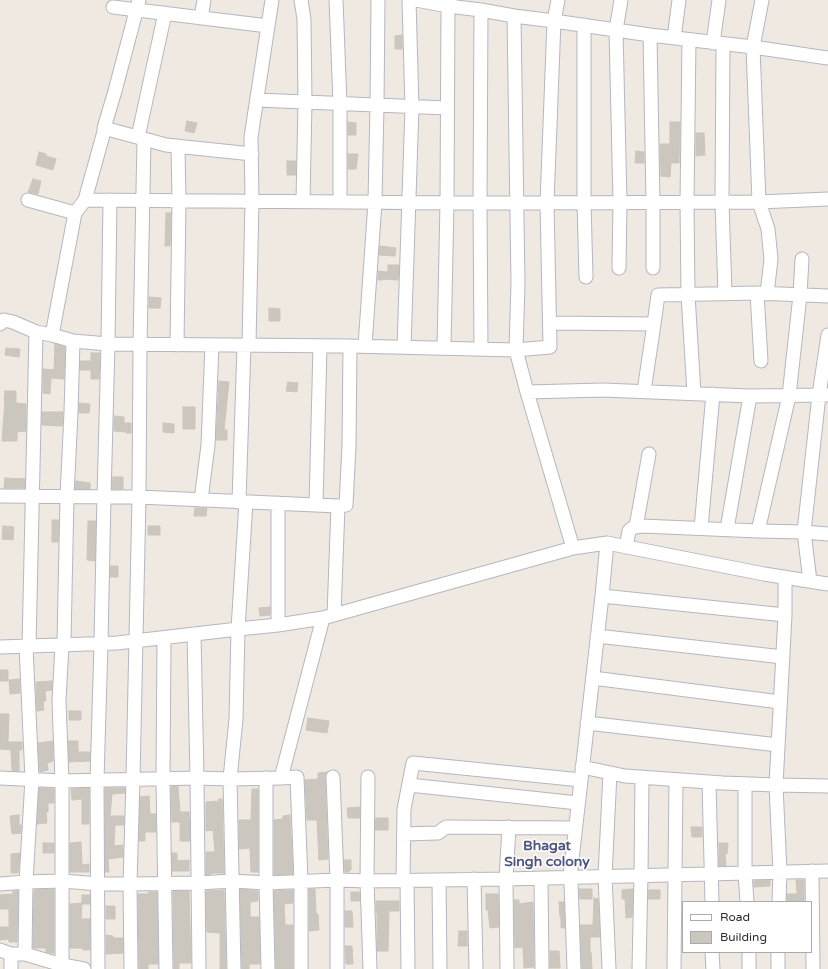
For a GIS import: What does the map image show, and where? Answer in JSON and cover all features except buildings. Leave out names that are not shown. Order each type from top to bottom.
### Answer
[{"type":"street","points":[[201,18],[204,0]]},
{"type":"street","points":[[234,969],[230,779],[236,719],[252,201],[251,137],[272,0]]},
{"type":"street","points":[[301,0],[304,19],[306,102],[303,202]]},
{"type":"street","points":[[336,0],[340,103],[340,202]]},
{"type":"street","points":[[365,346],[375,202],[378,0]]},
{"type":"street","points":[[404,347],[412,107],[409,0]]},
{"type":"street","points":[[416,0],[449,3],[514,16],[828,58]]},
{"type":"street","points":[[0,324],[4,320],[13,322],[36,332],[73,341],[108,344],[365,346],[516,350],[550,347],[547,203],[554,21],[558,0]]},
{"type":"street","points":[[619,268],[620,202],[616,30],[621,0]]},
{"type":"street","points":[[674,38],[678,0]]},
{"type":"street","points":[[720,0],[718,44],[725,294]]},
{"type":"street","points":[[761,361],[762,293],[771,259],[768,229],[759,202],[753,47],[762,0]]},
{"type":"street","points":[[444,348],[449,3]]},
{"type":"street","points":[[113,7],[137,5],[165,14],[268,26]]},
{"type":"street","points":[[52,335],[75,213],[85,200],[137,5]]},
{"type":"street","points":[[481,10],[481,349]]},
{"type":"street","points":[[131,969],[130,884],[136,641],[143,200],[141,138],[165,14]]},
{"type":"street","points":[[514,16],[518,283],[516,350],[573,548]]},
{"type":"street","points":[[584,25],[584,202],[586,278]]},
{"type":"street","points":[[650,35],[654,202],[653,268]]},
{"type":"street","points":[[690,40],[687,202],[688,295],[694,393]]},
{"type":"street","points":[[257,100],[447,108]]},
{"type":"street","points":[[105,128],[166,145],[252,154]]},
{"type":"street","points":[[177,345],[178,146]]},
{"type":"street","points":[[28,200],[75,213]]},
{"type":"street","points":[[85,200],[409,203],[759,202],[828,200]]},
{"type":"street","points":[[98,969],[97,780],[102,644],[110,200]]},
{"type":"street","points":[[758,531],[789,396],[800,295],[802,259]]},
{"type":"street","points":[[644,391],[658,296],[762,293],[828,296]]},
{"type":"street","points":[[550,323],[654,324]]},
{"type":"street","points":[[24,954],[26,882],[32,779],[28,646],[36,332]]},
{"type":"street","points":[[810,581],[804,532],[824,395],[828,335]]},
{"type":"street","points":[[62,965],[62,781],[59,701],[62,645],[64,642],[67,497],[73,341]]},
{"type":"street","points":[[201,500],[208,445],[212,345]]},
{"type":"street","points":[[316,505],[320,346]]},
{"type":"street","points":[[0,496],[138,497],[338,506],[346,505],[349,446],[350,346]]},
{"type":"street","points":[[527,392],[603,390],[750,396],[824,395]]},
{"type":"street","points":[[701,528],[713,394]]},
{"type":"street","points":[[727,529],[750,396]]},
{"type":"street","points":[[636,527],[649,454]]},
{"type":"street","points":[[278,503],[278,625]]},
{"type":"street","points":[[281,778],[329,617],[338,506]]},
{"type":"street","points":[[626,547],[629,531],[632,528],[642,526],[828,534]]},
{"type":"street","points":[[574,969],[570,877],[607,543]]},
{"type":"street","points":[[0,647],[117,644],[278,625],[329,617],[573,548],[607,543],[828,584]]},
{"type":"street","points":[[779,901],[780,872],[776,785],[785,615],[784,577]]},
{"type":"street","points":[[602,596],[785,615]]},
{"type":"street","points":[[194,634],[199,969]]},
{"type":"street","points":[[597,636],[782,657]]},
{"type":"street","points":[[164,638],[163,779],[166,969]]},
{"type":"street","points":[[592,678],[780,702]]},
{"type":"street","points":[[587,723],[778,745]]},
{"type":"street","points":[[408,969],[404,810],[413,763],[582,774],[610,773],[625,776],[745,784],[828,786]]},
{"type":"street","points":[[609,969],[605,876],[610,773]]},
{"type":"street","points":[[0,778],[62,781],[297,777],[301,882],[301,969]]},
{"type":"street","points":[[333,777],[337,969]]},
{"type":"street","points":[[368,777],[367,881],[370,969]]},
{"type":"street","points":[[639,969],[642,777]]},
{"type":"street","points":[[266,778],[268,969]]},
{"type":"street","points":[[674,969],[676,780]]},
{"type":"street","points":[[709,782],[712,901]]},
{"type":"street","points":[[745,784],[747,901]]},
{"type":"street","points":[[409,785],[578,803]]},
{"type":"street","points":[[404,834],[438,833],[446,827],[575,828]]},
{"type":"street","points":[[507,969],[506,879],[509,828]]},
{"type":"street","points":[[0,884],[63,881],[98,884],[130,884],[233,881],[266,883],[336,880],[506,879],[828,870]]},
{"type":"street","points":[[812,871],[814,969]]},
{"type":"street","points":[[541,878],[542,969]]},
{"type":"street","points":[[474,879],[476,969]]},
{"type":"street","points":[[439,880],[440,969]]},
{"type":"street","points":[[11,969],[5,952],[24,954],[45,965],[62,965],[80,969]]},
{"type":"street","points":[[712,953],[713,969]]},
{"type":"street","points":[[749,953],[750,969]]},
{"type":"street","points":[[778,953],[778,969]]},
{"type":"district","name":"Bhagat Singh colony","points":[[547,854]]}]
